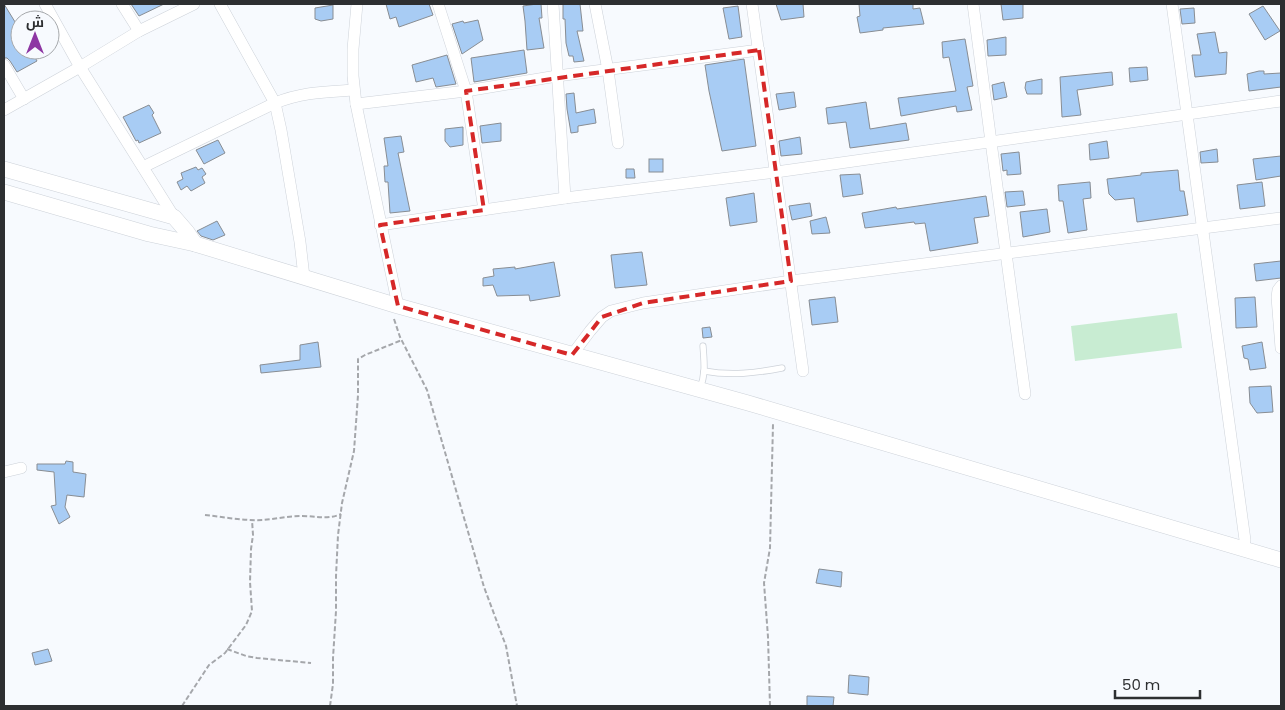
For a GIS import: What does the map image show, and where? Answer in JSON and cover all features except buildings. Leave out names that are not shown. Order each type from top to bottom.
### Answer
[{"type":"street","points":[[45,4],[80,67],[174,218],[195,244]]},
{"type":"street","points":[[122,4],[139,31]]},
{"type":"street","points":[[4,110],[139,31],[194,4]]},
{"type":"street","points":[[220,4],[275,103],[300,242],[304,277]]},
{"type":"street","points":[[357,4],[353,49],[354,90],[393,304]]},
{"type":"street","points":[[438,4],[466,91],[484,210]]},
{"type":"street","points":[[553,4],[565,198]]},
{"type":"street","points":[[595,4],[608,70],[618,143]]},
{"type":"street","points":[[752,4],[803,371]]},
{"type":"street","points":[[973,4],[1026,394]]},
{"type":"street","points":[[1172,4],[1245,540],[1243,549]]},
{"type":"street","points":[[356,104],[466,91],[557,76],[759,50]]},
{"type":"street","points":[[4,66],[24,99]]},
{"type":"street","points":[[143,167],[275,103],[309,93],[354,90]]},
{"type":"street","points":[[380,225],[565,198],[776,172],[1281,102]]},
{"type":"street","points":[[6,167],[174,218]]},
{"type":"street","points":[[4,192],[149,234],[195,244],[393,304],[774,411],[1281,560]]},
{"type":"street","points":[[149,234],[156,212]]},
{"type":"street","points":[[572,355],[602,317],[611,311],[643,303],[791,281],[1281,218]]},
{"type":"street","points":[[1281,286],[1277,297],[1281,348]]},
{"type":"street","points":[[4,472],[21,468]]},
{"type":"lane","points":[[699,390],[704,371],[703,346]]},
{"type":"lane","points":[[704,371],[734,374],[782,368]]},
{"type":"path","points":[[393,304],[402,340],[427,390],[484,587],[506,646],[517,706]]},
{"type":"path","points":[[330,706],[333,684],[338,535],[354,451],[358,395],[358,360],[365,355],[402,340]]},
{"type":"path","points":[[770,706],[764,583],[770,548],[774,411]]},
{"type":"path","points":[[205,515],[264,520],[286,516],[325,518],[341,513]]},
{"type":"path","points":[[182,706],[209,664],[224,653],[246,626],[252,611],[250,582],[251,549],[254,535],[252,520]]},
{"type":"path","points":[[227,649],[252,657],[311,663]]},
{"type":"highlighted area","points":[[759,50],[791,281],[643,303],[602,317],[572,355],[398,306],[380,225],[484,210],[466,91]]},
{"type":"green space","points":[[1177,313],[1182,348],[1075,361],[1071,326]]}]
